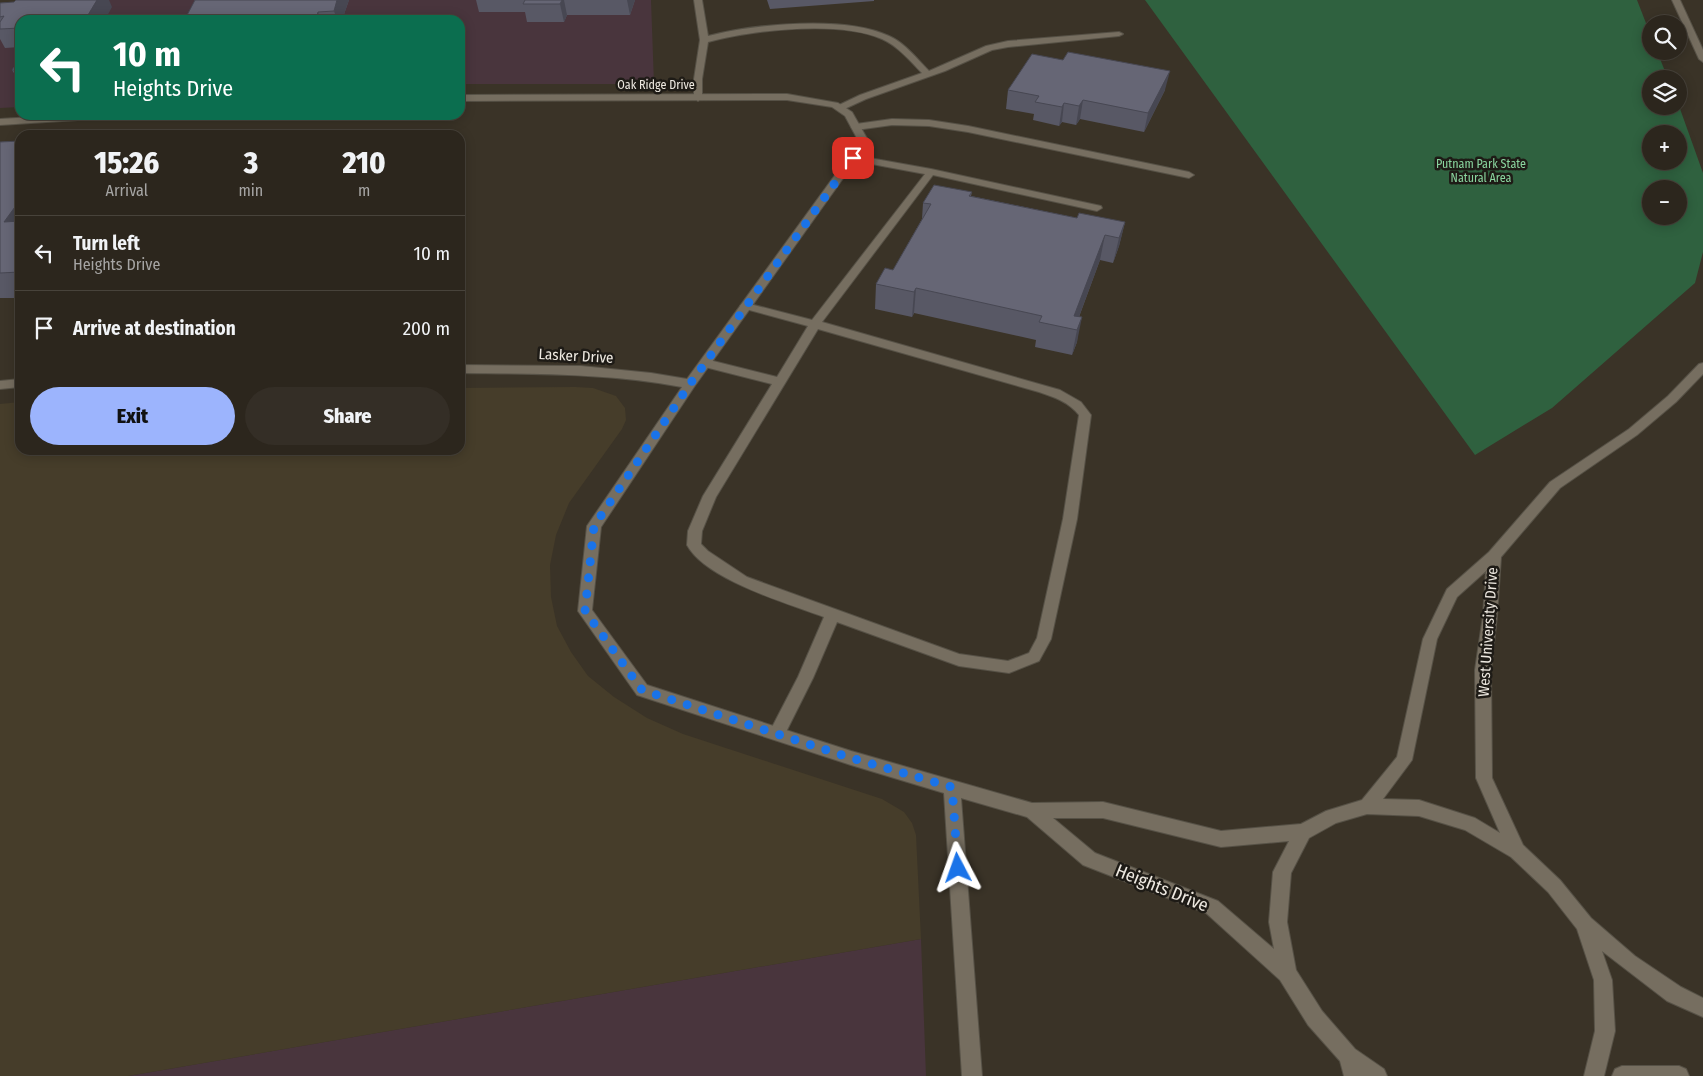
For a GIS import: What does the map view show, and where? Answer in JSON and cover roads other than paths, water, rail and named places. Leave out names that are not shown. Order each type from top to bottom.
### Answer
[{"type":"street","points":[[698,0],[704,40],[698,80],[698,98]]},
{"type":"street","points":[[1676,0],[1703,59]]},
{"type":"street","points":[[704,40],[741,31],[816,26],[868,30],[886,37],[928,74]]},
{"type":"street","points":[[845,111],[862,97],[928,74],[989,48],[1008,44],[1119,34]]},
{"type":"street","name":"Oak Ridge Drive","points":[[465,98],[787,97],[835,105],[845,111]]},
{"type":"street","name":"Heights Drive","points":[[845,111],[864,142],[690,384],[594,526],[585,611],[642,690],[851,758],[1032,811],[1103,810],[1221,839],[1303,832]]},
{"type":"street","points":[[0,122],[31,120]]},
{"type":"street","points":[[856,127],[892,122],[939,124],[1190,175]]},
{"type":"street","points":[[853,158],[931,172],[1097,208]]},
{"type":"street","points":[[746,306],[815,324],[1068,397],[1080,405],[1085,415],[1070,519],[1044,639],[1034,656],[1009,667],[959,660],[742,581],[703,555],[694,545],[695,531],[710,496],[815,324],[931,172]]},
{"type":"street","points":[[705,363],[780,382]]},
{"type":"street","name":"West University Drive","points":[[1367,806],[1404,760],[1430,639],[1452,593],[1494,556],[1555,485],[1633,432],[1672,399],[1703,367]]},
{"type":"street","name":"Lasker Drive","points":[[465,369],[581,370],[651,377],[690,384]]},
{"type":"street","points":[[0,385],[15,384]]},
{"type":"street","name":"West University Drive","points":[[1494,556],[1490,616],[1482,670],[1484,778],[1517,851]]},
{"type":"street","points":[[777,733],[805,678],[833,614]]},
{"type":"street","points":[[952,787],[972,1076]]},
{"type":"street","points":[[1377,1076],[1348,1056],[1315,1018],[1287,973],[1278,922],[1282,872],[1303,832],[1332,816],[1367,806],[1420,808],[1469,824],[1517,851],[1554,886],[1584,924],[1629,962],[1674,994],[1703,1008]]},
{"type":"street","name":"Heights Drive","points":[[1032,811],[1089,859],[1212,907],[1287,973]]},
{"type":"street","points":[[1584,924],[1603,980],[1604,1031],[1594,1076]]},
{"type":"street","points":[[1348,1056],[1354,1076]]},
{"type":"street","points":[[1622,1076],[1678,1076]]},
{"type":"park label","name":"Putnam Park State Natural Area","points":[[1481,171]]}]
